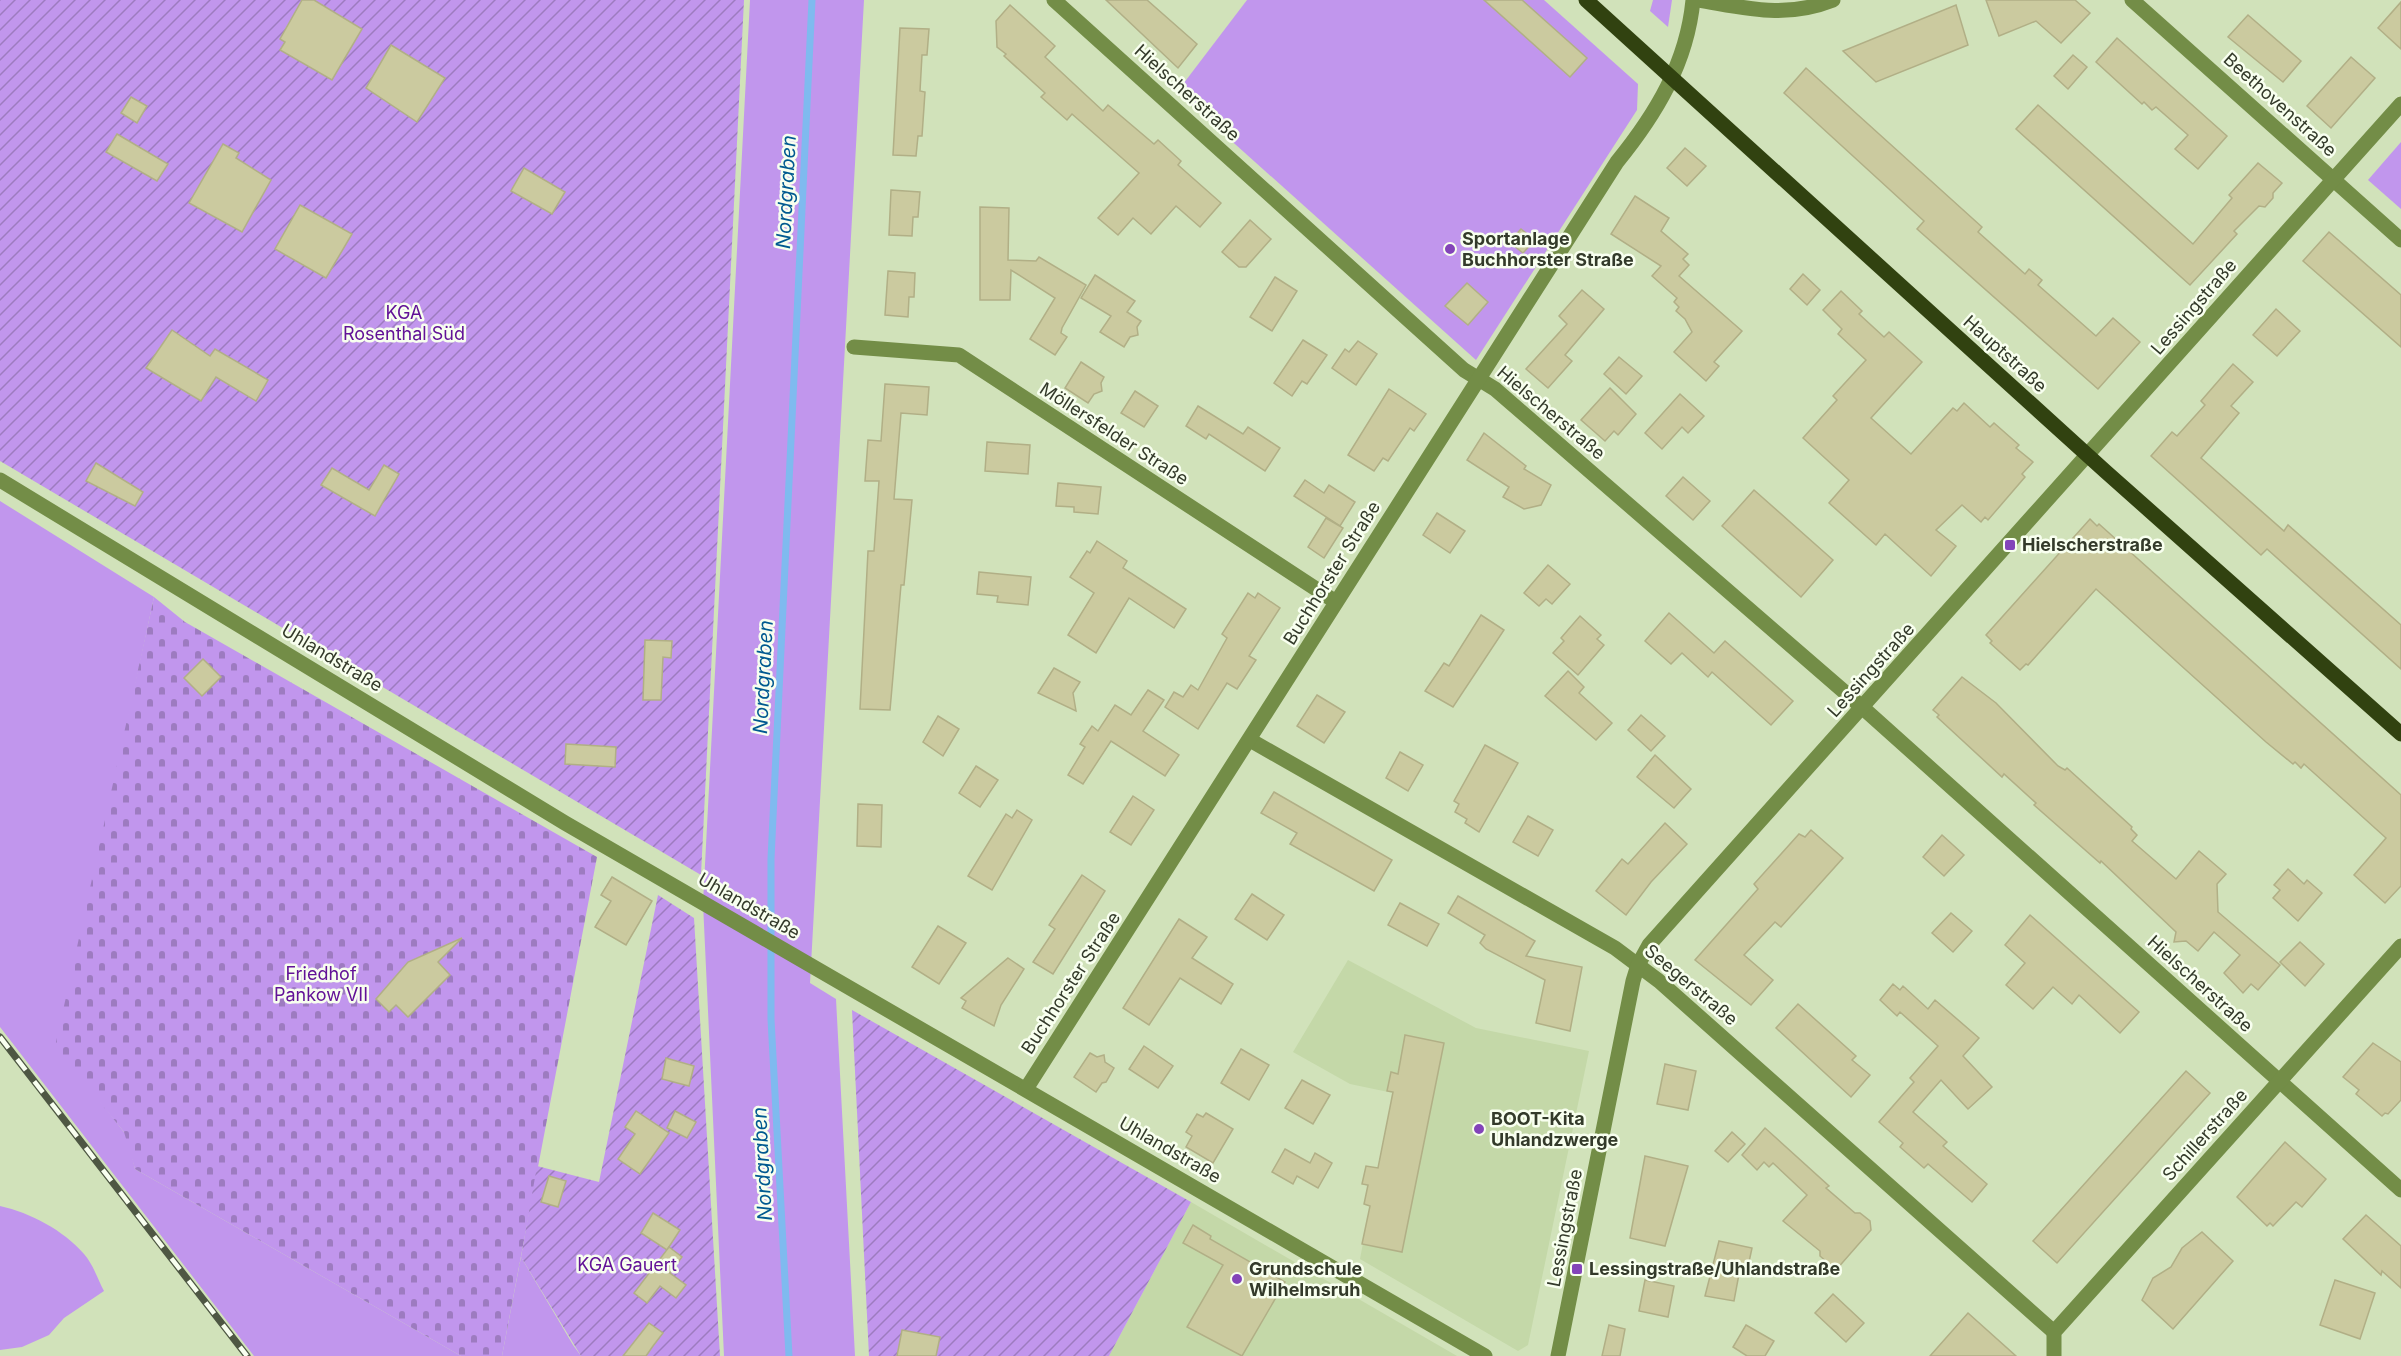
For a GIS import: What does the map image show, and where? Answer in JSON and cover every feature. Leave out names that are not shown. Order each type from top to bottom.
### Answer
[{"type":"main road","name":"Hauptstraße","points":[[1586,0],[2090,457],[2401,734]]},
{"type":"street","name":"Hielscherstraße","points":[[1054,0],[1464,370],[1495,389],[1863,708],[2401,1190]]},
{"type":"street","name":"Buchhorster Straße","points":[[1026,1089],[1617,162],[1635,141],[1673,80],[1691,25],[1693,0]]},
{"type":"street","points":[[1698,0],[1760,10],[1783,11],[1810,9],[1833,0]]},
{"type":"street","name":"Beethovenstraße","points":[[2132,0],[2401,240]]},
{"type":"street","name":"Lessingstraße","points":[[1558,1356],[1638,965],[1649,945],[2090,457],[2204,324],[2401,105]]},
{"type":"street","name":"Möllersfelder Straße","points":[[854,347],[959,356],[1336,602]]},
{"type":"street","name":"Uhlandstraße","points":[[0,480],[565,824],[739,922],[1485,1356]]},
{"type":"street","name":"Seegerstraße","points":[[1250,740],[1615,948],[1638,965],[2054,1332]]},
{"type":"street","name":"Schillerstraße","points":[[2054,1332],[2401,946]]},
{"type":"street","points":[[2054,1332],[2054,1356]]},
{"type":"shaded area","name":"BOOT-Kita Uhlandzwerge","points":[[1348,960],[1476,1028],[1589,1051],[1528,1345],[1518,1351],[1360,1259],[1370,1206],[1364,1204],[1368,1186],[1362,1184],[1366,1166],[1378,1168],[1393,1093],[1350,1084],[1293,1052]]},
{"type":"shaded area","name":"Grundschule Wilhelmsruh","points":[[1191,1202],[1457,1356],[1109,1356]]},
{"type":"green space","name":"KGA Rosenthal Süd","points":[[0,0],[744,0],[701,875],[0,461]]},
{"type":"green space","points":[[750,0],[864,0],[810,983],[836,999],[855,1356],[724,1356],[703,903]]},
{"type":"green space","name":"Sportanlage Buchhorster Straße","points":[[1247,0],[1544,0],[1638,84],[1637,110],[1476,360],[1177,92]]},
{"type":"green space","points":[[1653,0],[1672,0],[1668,27],[1650,11]]},
{"type":"green space","points":[[2401,142],[2401,209],[2368,180]]},
{"type":"green space","points":[[0,501],[154,597],[58,1047],[127,1136],[135,1169],[461,1356],[254,1356],[0,1027]]},
{"type":"green space","name":"Friedhof Pankow VII","points":[[154,597],[185,622],[597,857],[502,1356],[461,1356],[135,1169],[124,1132],[55,1047]]},
{"type":"green space","name":"KGA Gauert","points":[[658,895],[694,918],[720,1356],[581,1356],[521,1257],[537,1166],[599,1182]]},
{"type":"green space","points":[[852,1010],[1191,1202],[1109,1356],[869,1356]]},
{"type":"green space","points":[[0,1206],[35,1218],[76,1245],[93,1267],[104,1291],[64,1318],[49,1335],[22,1347],[0,1350]]},
{"type":"green space","points":[[521,1257],[573,1345],[581,1356],[502,1356]]},
{"type":"building","points":[[302,0],[314,0],[362,29],[332,80],[280,50],[285,42],[280,39]]},
{"type":"building","points":[[1106,0],[1147,0],[1197,44],[1178,68]]},
{"type":"building","points":[[1484,0],[1522,0],[1587,58],[1570,77]]},
{"type":"building","points":[[1986,0],[2075,0],[2090,13],[2061,43],[2036,21],[1999,36]]},
{"type":"building","points":[[2401,2],[2401,49],[2378,28]]},
{"type":"building","points":[[1010,5],[1055,46],[1045,57],[1103,111],[1108,105],[1154,144],[1158,140],[1181,161],[1178,165],[1221,203],[1200,227],[1176,206],[1151,234],[1133,218],[1118,235],[1098,218],[1139,173],[1072,114],[1067,120],[1041,97],[1045,93],[997,47],[996,21]]},
{"type":"building","points":[[1956,5],[1968,45],[1876,82],[1843,51]]},
{"type":"building","points":[[2248,15],[2301,61],[2283,82],[2228,37]]},
{"type":"building","points":[[900,28],[929,29],[927,55],[922,55],[920,91],[925,92],[922,136],[918,136],[916,156],[893,155]]},
{"type":"building","points":[[2117,38],[2227,136],[2198,169],[2175,149],[2188,135],[2156,107],[2152,110],[2144,102],[2142,104],[2096,62]]},
{"type":"building","points":[[391,45],[445,78],[417,122],[366,88]]},
{"type":"building","points":[[2073,55],[2087,67],[2068,89],[2054,76]]},
{"type":"building","points":[[2351,57],[2375,78],[2331,128],[2307,106]]},
{"type":"building","points":[[1806,68],[1982,227],[1978,232],[2025,274],[2029,269],[2042,280],[2038,285],[2096,336],[2113,318],[2140,342],[2098,389],[1917,229],[1924,221],[1784,93]]},
{"type":"building","points":[[131,97],[147,106],[137,123],[121,113]]},
{"type":"building","points":[[2038,105],[2193,244],[2232,198],[2229,195],[2258,163],[2282,183],[2265,207],[2259,206],[2234,231],[2237,234],[2190,285],[2016,129]]},
{"type":"building","points":[[117,134],[168,164],[157,181],[106,152]]},
{"type":"building","points":[[223,144],[239,153],[236,158],[271,180],[242,232],[189,203]]},
{"type":"building","points":[[1685,148],[1706,166],[1687,186],[1667,168]]},
{"type":"building","points":[[524,168],[565,192],[552,214],[511,191]]},
{"type":"building","points":[[891,190],[920,192],[918,217],[913,217],[912,236],[889,235]]},
{"type":"building","points":[[1635,196],[1669,218],[1661,231],[1688,254],[1683,259],[1689,265],[1679,276],[1742,331],[1714,362],[1719,366],[1706,381],[1674,352],[1692,332],[1685,319],[1676,311],[1679,307],[1674,302],[1677,298],[1652,276],[1661,266],[1611,234]]},
{"type":"building","points":[[300,205],[352,234],[326,278],[275,249]]},
{"type":"building","points":[[980,207],[1009,208],[1008,260],[1036,261],[1039,257],[1086,285],[1062,328],[1061,333],[1067,337],[1055,355],[1030,339],[1055,298],[1011,270],[1010,300],[980,300]]},
{"type":"building","points":[[1250,220],[1271,239],[1246,267],[1239,267],[1222,252]]},
{"type":"building","points":[[1521,229],[1535,240],[1523,253],[1509,242]]},
{"type":"building","points":[[2329,232],[2401,295],[2401,347],[2303,261]]},
{"type":"building","points":[[888,271],[915,273],[914,297],[909,297],[908,317],[885,315]]},
{"type":"building","points":[[1803,274],[1820,290],[1807,305],[1790,289]]},
{"type":"building","points":[[1095,275],[1135,301],[1127,312],[1141,321],[1137,327],[1138,335],[1130,337],[1124,347],[1100,332],[1111,316],[1081,298]]},
{"type":"building","points":[[1275,277],[1297,291],[1272,331],[1250,317]]},
{"type":"building","points":[[1467,283],[1488,302],[1468,325],[1445,306]]},
{"type":"building","points":[[1582,290],[1604,309],[1565,355],[1572,361],[1548,388],[1526,369],[1567,324],[1559,316]]},
{"type":"building","points":[[1841,291],[1862,311],[1859,314],[1884,337],[1889,332],[1922,362],[1871,418],[1911,454],[1953,408],[1957,411],[1964,403],[1990,427],[1994,423],[2019,445],[2016,448],[2033,462],[2022,474],[2025,477],[1988,520],[1985,517],[1981,522],[1962,505],[1936,530],[1956,546],[1931,576],[1885,534],[1876,545],[1829,503],[1849,480],[1803,438],[1837,400],[1833,396],[1866,360],[1838,334],[1842,329],[1823,310]]},
{"type":"building","points":[[2276,309],[2300,331],[2277,356],[2253,335]]},
{"type":"building","points":[[172,330],[210,356],[215,349],[268,380],[256,401],[216,377],[201,401],[146,368]]},
{"type":"building","points":[[1303,340],[1327,355],[1307,384],[1302,381],[1292,396],[1274,383]]},
{"type":"building","points":[[1358,341],[1377,354],[1356,385],[1332,368],[1345,349],[1349,352]]},
{"type":"building","points":[[1619,357],[1642,376],[1626,394],[1604,374]]},
{"type":"building","points":[[1081,362],[1104,377],[1101,383],[1102,391],[1094,394],[1088,403],[1065,388]]},
{"type":"building","points":[[2233,364],[2253,382],[2231,406],[2239,413],[2201,458],[2284,531],[2288,525],[2401,625],[2401,669],[2267,549],[2261,555],[2151,456],[2172,432],[2177,436],[2205,405],[2201,401]]},
{"type":"building","points":[[885,384],[929,387],[927,415],[901,413],[894,499],[912,500],[904,585],[901,585],[890,710],[860,709],[868,551],[874,551],[879,481],[865,481],[868,440],[881,441]]},
{"type":"building","points":[[1610,388],[1636,414],[1618,435],[1614,431],[1605,441],[1581,420]]},
{"type":"building","points":[[1389,389],[1426,414],[1414,431],[1410,428],[1388,461],[1383,458],[1374,471],[1348,455]]},
{"type":"building","points":[[1135,391],[1158,406],[1144,427],[1121,413]]},
{"type":"building","points":[[1680,394],[1704,416],[1688,433],[1682,427],[1662,449],[1645,433]]},
{"type":"building","points":[[1198,406],[1243,434],[1248,427],[1280,448],[1265,471],[1209,434],[1206,439],[1186,426]]},
{"type":"building","points":[[1484,433],[1526,466],[1524,469],[1551,485],[1541,505],[1524,509],[1503,497],[1509,487],[1467,460]]},
{"type":"building","points":[[987,442],[1030,445],[1028,474],[985,471]]},
{"type":"building","points":[[96,463],[143,492],[135,506],[86,481]]},
{"type":"building","points":[[384,465],[399,474],[375,516],[321,485],[332,468],[369,490]]},
{"type":"building","points":[[1683,477],[1710,501],[1693,520],[1666,496]]},
{"type":"building","points":[[1305,480],[1324,493],[1329,485],[1355,502],[1340,526],[1294,496]]},
{"type":"building","points":[[1058,483],[1101,487],[1098,514],[1074,512],[1074,507],[1056,506]]},
{"type":"building","points":[[1754,490],[1833,560],[1801,597],[1722,526]]},
{"type":"building","points":[[1437,513],[1465,531],[1450,553],[1423,535]]},
{"type":"building","points":[[1326,518],[1343,528],[1324,558],[1308,547]]},
{"type":"building","points":[[2090,519],[2097,526],[2099,524],[2401,795],[2401,886],[2385,903],[2354,875],[2386,838],[2304,764],[2301,768],[2295,762],[2293,764],[2266,742],[2096,589],[2028,665],[2026,664],[2020,670],[1990,643],[1992,641],[1986,635]]},
{"type":"building","points":[[1097,541],[1127,561],[1123,568],[1186,609],[1174,628],[1129,598],[1096,653],[1068,635],[1094,593],[1070,577],[1087,551],[1090,553]]},
{"type":"building","points":[[1548,565],[1570,584],[1552,604],[1546,599],[1539,606],[1524,593]]},
{"type":"building","points":[[979,572],[1031,577],[1028,605],[997,602],[998,596],[977,594]]},
{"type":"building","points":[[1248,593],[1255,598],[1258,593],[1280,608],[1249,656],[1256,660],[1237,689],[1227,683],[1198,729],[1165,707],[1174,692],[1183,697],[1191,685],[1198,690],[1227,638],[1222,634]]},
{"type":"building","points":[[1669,613],[1714,653],[1725,641],[1793,701],[1771,725],[1712,672],[1708,677],[1682,653],[1671,664],[1645,641]]},
{"type":"building","points":[[1481,615],[1504,630],[1453,707],[1425,691],[1444,663],[1449,666]]},
{"type":"building","points":[[1580,616],[1601,635],[1597,639],[1604,645],[1578,675],[1553,653],[1564,641],[1561,638]]},
{"type":"building","points":[[645,640],[672,641],[671,658],[663,657],[661,700],[643,700]]},
{"type":"building","points":[[203,659],[221,677],[202,696],[184,678]]},
{"type":"building","points":[[1054,668],[1080,682],[1073,693],[1076,711],[1038,693]]},
{"type":"building","points":[[1568,671],[1584,687],[1579,693],[1612,723],[1596,740],[1545,696]]},
{"type":"building","points":[[1962,677],[1996,703],[2058,766],[2065,770],[2067,768],[2132,827],[2131,829],[2137,835],[2132,841],[2176,879],[2199,851],[2226,874],[2217,884],[2218,912],[2280,965],[2258,990],[2251,984],[2243,993],[2224,973],[2240,955],[2214,932],[2198,951],[2186,941],[2174,942],[2176,932],[2101,861],[2100,863],[2034,805],[2036,803],[2004,774],[2002,777],[1937,717],[1939,715],[1933,710]]},
{"type":"building","points":[[1148,690],[1164,700],[1143,731],[1179,755],[1165,776],[1111,741],[1083,784],[1068,775],[1085,747],[1080,744],[1092,726],[1098,731],[1115,705],[1131,715]]},
{"type":"building","points":[[1317,695],[1345,712],[1324,743],[1297,726]]},
{"type":"building","points":[[1641,715],[1665,736],[1651,751],[1628,730]]},
{"type":"building","points":[[938,716],[959,729],[943,756],[923,742]]},
{"type":"building","points":[[566,744],[616,747],[615,767],[565,764]]},
{"type":"building","points":[[1485,745],[1518,763],[1479,832],[1465,823],[1467,819],[1455,812],[1459,804],[1454,801]]},
{"type":"building","points":[[1400,752],[1423,765],[1408,791],[1386,778]]},
{"type":"building","points":[[1655,755],[1691,789],[1674,808],[1637,777]]},
{"type":"building","points":[[976,766],[998,780],[980,807],[959,793]]},
{"type":"building","points":[[1274,792],[1392,860],[1374,891],[1290,844],[1297,833],[1261,813]]},
{"type":"building","points":[[1133,796],[1154,810],[1131,845],[1110,832]]},
{"type":"building","points":[[858,804],[882,805],[881,847],[857,846]]},
{"type":"building","points":[[1017,810],[1032,820],[992,890],[968,876],[1006,814],[1012,818]]},
{"type":"building","points":[[1528,816],[1553,830],[1538,856],[1513,842]]},
{"type":"building","points":[[1665,823],[1687,844],[1651,882],[1626,915],[1596,891],[1622,859],[1628,864]]},
{"type":"building","points":[[1811,830],[1843,858],[1781,927],[1775,922],[1744,955],[1773,980],[1751,1005],[1695,960],[1758,889],[1754,884],[1799,834],[1805,837]]},
{"type":"building","points":[[1942,835],[1964,855],[1944,876],[1923,857]]},
{"type":"building","points":[[2288,869],[2304,884],[2307,880],[2322,893],[2298,921],[2273,898],[2280,890],[2274,885]]},
{"type":"building","points":[[1082,875],[1105,891],[1053,974],[1033,962],[1055,929],[1049,925]]},
{"type":"building","points":[[612,877],[652,901],[626,945],[595,927],[611,901],[601,895]]},
{"type":"building","points":[[1252,894],[1284,915],[1267,940],[1235,919]]},
{"type":"building","points":[[1458,896],[1535,941],[1526,956],[1582,967],[1570,1031],[1536,1023],[1545,980],[1486,949],[1480,943],[1485,935],[1448,913]]},
{"type":"building","points":[[1400,903],[1439,924],[1427,946],[1388,925]]},
{"type":"building","points":[[1951,913],[1972,931],[1953,952],[1932,933]]},
{"type":"building","points":[[2030,915],[2139,1012],[2120,1033],[2079,995],[2072,1004],[2053,987],[2033,1009],[2006,985],[2025,963],[2005,945]]},
{"type":"building","points":[[1179,919],[1207,937],[1192,958],[1233,984],[1221,1004],[1180,978],[1149,1025],[1123,1008]]},
{"type":"building","points":[[938,926],[966,943],[939,984],[912,967]]},
{"type":"building","points":[[462,938],[438,962],[450,975],[408,1017],[396,1005],[389,1012],[376,999],[408,962]]},
{"type":"building","points":[[2300,942],[2324,964],[2305,986],[2280,962]]},
{"type":"building","points":[[1008,958],[1024,969],[1001,1005],[994,1026],[962,1008],[966,1001],[961,998]]},
{"type":"building","points":[[1893,984],[1900,990],[1903,986],[1928,1009],[1935,1000],[1979,1038],[1963,1056],[1992,1087],[1968,1109],[1941,1080],[1913,1112],[1947,1142],[1943,1146],[1987,1184],[1972,1202],[1928,1164],[1924,1168],[1900,1147],[1903,1143],[1879,1122],[1914,1082],[1910,1078],[1938,1046],[1900,1012],[1897,1016],[1880,1000]]},
{"type":"building","points":[[1798,1004],[1856,1056],[1852,1060],[1870,1075],[1851,1097],[1776,1028]]},
{"type":"building","points":[[1405,1035],[1444,1043],[1402,1252],[1362,1244],[1370,1206],[1364,1204],[1368,1185],[1362,1184],[1366,1166],[1378,1168],[1393,1092],[1387,1091],[1391,1072],[1398,1074]]},
{"type":"building","points":[[2373,1043],[2401,1062],[2401,1100],[2388,1114],[2385,1113],[2382,1116],[2356,1094],[2359,1090],[2343,1077]]},
{"type":"building","points":[[1144,1046],[1173,1066],[1158,1088],[1129,1069]]},
{"type":"building","points":[[1241,1049],[1269,1065],[1249,1100],[1221,1083]]},
{"type":"building","points":[[1090,1053],[1097,1057],[1104,1055],[1105,1062],[1114,1068],[1106,1082],[1102,1083],[1096,1092],[1074,1077]]},
{"type":"building","points":[[666,1058],[694,1066],[689,1086],[662,1079]]},
{"type":"building","points":[[1665,1064],[1696,1071],[1688,1110],[1657,1104]]},
{"type":"building","points":[[2186,1071],[2210,1093],[2057,1263],[2033,1241]]},
{"type":"building","points":[[1302,1080],[1330,1095],[1313,1124],[1285,1108]]},
{"type":"building","points":[[636,1111],[669,1133],[640,1174],[618,1159],[635,1134],[625,1127]]},
{"type":"building","points":[[675,1111],[696,1122],[687,1138],[667,1128]]},
{"type":"building","points":[[1206,1113],[1233,1129],[1213,1163],[1186,1147],[1192,1136],[1186,1132],[1197,1114],[1203,1117]]},
{"type":"building","points":[[1765,1128],[1829,1186],[1826,1188],[1855,1213],[1860,1213],[1870,1221],[1871,1230],[1836,1270],[1820,1256],[1820,1251],[1783,1221],[1807,1195],[1773,1163],[1769,1167],[1764,1162],[1757,1170],[1742,1155]]},
{"type":"building","points":[[1732,1132],[1745,1144],[1728,1162],[1715,1151]]},
{"type":"building","points":[[2285,1142],[2326,1179],[2302,1207],[2296,1202],[2273,1226],[2270,1223],[2267,1226],[2237,1197]]},
{"type":"building","points":[[1285,1149],[1310,1163],[1315,1153],[1332,1163],[1318,1188],[1297,1176],[1293,1184],[1272,1172]]},
{"type":"building","points":[[1645,1156],[1688,1166],[1665,1246],[1630,1238]]},
{"type":"building","points":[[549,1176],[566,1181],[558,1207],[541,1202]]},
{"type":"building","points":[[653,1213],[680,1230],[667,1250],[641,1233]]},
{"type":"building","points":[[2366,1215],[2401,1246],[2401,1288],[2382,1271],[2381,1275],[2343,1239]]},
{"type":"building","points":[[1193,1225],[1211,1236],[1210,1239],[1285,1282],[1242,1356],[1187,1327],[1223,1265],[1183,1243]]},
{"type":"building","points":[[2202,1232],[2233,1261],[2173,1329],[2142,1300],[2153,1278],[2171,1267],[2182,1248]]},
{"type":"building","points":[[1719,1241],[1752,1248],[1746,1276],[1739,1274],[1734,1301],[1705,1296]]},
{"type":"building","points":[[669,1247],[682,1257],[670,1273],[686,1285],[676,1298],[660,1286],[647,1303],[634,1293]]},
{"type":"building","points":[[1645,1280],[1674,1286],[1668,1317],[1639,1311]]},
{"type":"building","points":[[2335,1280],[2375,1293],[2360,1339],[2320,1325]]},
{"type":"building","points":[[1833,1294],[1864,1323],[1846,1342],[1815,1313]]},
{"type":"building","points":[[1968,1313],[2016,1356],[1930,1356]]},
{"type":"building","points":[[649,1323],[663,1333],[646,1356],[623,1356]]},
{"type":"building","points":[[1609,1325],[1625,1329],[1620,1356],[1602,1356]]},
{"type":"building","points":[[1746,1325],[1774,1341],[1765,1356],[1747,1356],[1733,1347]]},
{"type":"building","points":[[902,1330],[940,1337],[936,1356],[897,1356]]},
{"type":"waterway","name":"Nordgraben","points":[[789,1356],[771,1019],[771,859],[812,0]]},
{"type":"railway","points":[[0,1037],[247,1356]]},
{"type":"place","name":"Sportanlage Buchhorster Straße","points":[[1450,249]]},
{"type":"place","name":"Hielscherstraße","points":[[2010,545]]},
{"type":"place","name":"BOOT-Kita Uhlandzwerge","points":[[1479,1129]]},
{"type":"place","name":"Lessingstraße/Uhlandstraße","points":[[1577,1269]]},
{"type":"place","name":"Grundschule Wilhelmsruh","points":[[1237,1279]]}]
